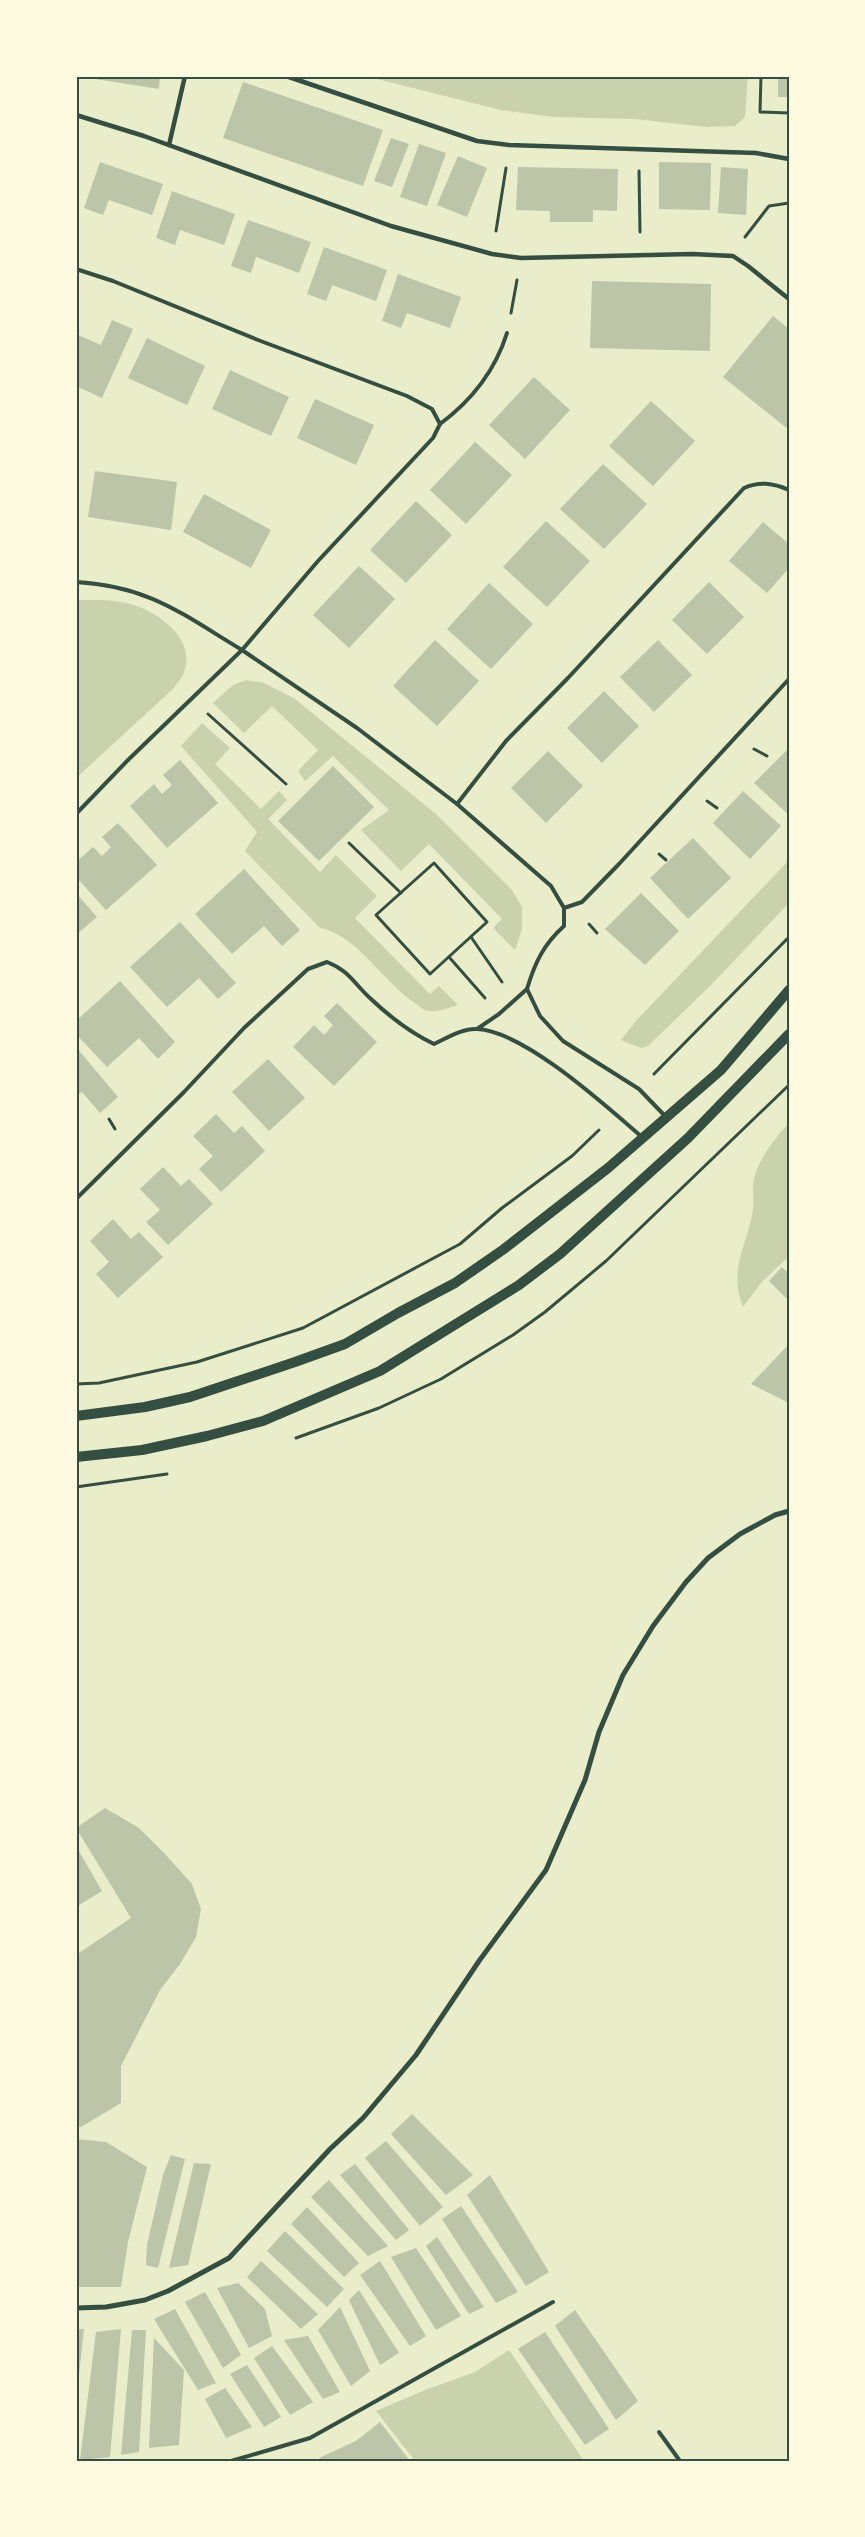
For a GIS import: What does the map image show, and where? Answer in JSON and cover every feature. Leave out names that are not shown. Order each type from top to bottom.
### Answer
[{"type":"main road","points":[[76,1416],[190,1397],[345,1344],[398,1312],[455,1283],[497,1254],[608,1168],[721,1070],[789,990]]},
{"type":"main road","points":[[76,1456],[142,1450],[263,1421],[380,1371],[519,1285],[560,1254],[688,1138],[789,1034]]},
{"type":"street","points":[[169,145],[185,76]]},
{"type":"street","points":[[286,76],[477,142],[509,145],[756,153],[789,159]]},
{"type":"street","points":[[76,115],[169,145],[391,226],[492,254],[521,258],[692,254],[733,256],[789,299]]},
{"type":"street","points":[[76,2308],[106,2307],[145,2300],[168,2291],[229,2258],[330,2149],[363,2118],[416,2055],[479,1961],[546,1870],[585,1780],[599,1732],[623,1675],[652,1626],[686,1582],[708,1558],[740,1534],[776,1515],[789,1511]]},
{"type":"lane","points":[[76,269],[113,281],[258,340],[407,396],[432,409],[440,424]]},
{"type":"lane","points":[[76,814],[128,760],[242,650],[318,561],[432,438],[440,424],[459,410],[475,392],[501,353],[508,333]]},
{"type":"lane","points":[[457,804],[506,741],[568,678],[744,488],[757,482],[789,490]]},
{"type":"lane","points":[[76,582],[106,584],[147,595],[182,612],[242,650],[350,723],[457,804],[551,886],[564,908],[564,926],[548,940],[534,963],[527,988],[499,1014],[477,1029],[454,1034],[434,1044],[416,1036],[370,999],[343,968],[327,962],[308,969],[230,1042],[165,1111],[76,1198]]},
{"type":"lane","points":[[564,908],[582,902],[789,679]]},
{"type":"lane","points":[[527,988],[540,1016],[563,1041],[639,1089],[666,1118]]},
{"type":"lane","points":[[477,1029],[509,1038],[544,1057],[642,1138]]},
{"type":"lane","points":[[231,2461],[310,2438],[553,2302]]},
{"type":"lane","points":[[658,2432],[680,2461]]},
{"type":"path","points":[[761,76],[760,112],[789,113]]},
{"type":"path","points":[[492,254],[509,145]]},
{"type":"path","points":[[639,150],[640,256]]},
{"type":"path","points":[[733,256],[770,206],[789,202]]},
{"type":"path","points":[[508,333],[521,258]]},
{"type":"path","points":[[189,703],[205,711],[286,784]]},
{"type":"path","points":[[349,843],[401,893]]},
{"type":"path","points":[[434,863],[487,922],[471,937],[430,974],[376,915],[434,863]]},
{"type":"path","points":[[471,937],[514,999]]},
{"type":"path","points":[[639,1089],[789,937]]},
{"type":"path","points":[[449,957],[499,1014]]},
{"type":"path","points":[[76,1384],[99,1382],[197,1362],[303,1328],[460,1244],[502,1208],[572,1156],[615,1114]]},
{"type":"green space","points":[[365,76],[748,76],[745,117],[735,126],[707,127],[635,119],[554,117],[501,110]]},
{"type":"green space","points":[[76,600],[121,602],[138,606],[150,612],[171,627],[179,637],[185,648],[186,660],[183,674],[174,688],[76,778]]},
{"type":"green space","points":[[246,680],[264,683],[295,699],[436,814],[512,890],[522,907],[522,929],[515,950],[493,928],[502,919],[429,844],[401,871],[361,830],[389,810],[333,756],[305,781],[298,771],[318,750],[272,706],[244,733],[213,703],[233,685]]},
{"type":"green space","points":[[202,723],[230,748],[215,764],[261,809],[279,791],[287,800],[268,819],[320,872],[336,855],[377,896],[355,918],[430,994],[439,986],[458,1005],[436,1011],[428,1011],[421,1008],[392,984],[346,939],[320,928],[245,851],[257,832],[181,746]]},
{"type":"green space","points":[[789,860],[789,903],[710,986],[648,1046],[641,1048],[621,1040],[635,1022]]},
{"type":"green space","points":[[789,1123],[789,1256],[761,1283],[743,1307],[737,1281],[738,1269],[753,1210],[753,1186],[757,1169],[777,1136]]},
{"type":"green space","points":[[509,2350],[584,2461],[415,2461],[376,2411],[425,2390],[475,2372]]},
{"type":"building","points":[[96,76],[160,76],[159,89],[95,79]]},
{"type":"building","points":[[778,76],[789,76],[789,97],[778,97]]},
{"type":"building","points":[[243,82],[383,130],[363,186],[223,138]]},
{"type":"building","points":[[391,138],[409,144],[392,187],[374,181]]},
{"type":"building","points":[[419,144],[446,153],[427,206],[400,197]]},
{"type":"building","points":[[458,156],[487,168],[467,217],[437,205]]},
{"type":"building","points":[[100,162],[163,184],[152,215],[109,200],[103,215],[84,208]]},
{"type":"building","points":[[659,162],[711,163],[710,210],[659,209]]},
{"type":"building","points":[[518,167],[618,169],[617,211],[593,210],[593,222],[550,222],[550,211],[516,210]]},
{"type":"building","points":[[721,167],[748,169],[746,215],[718,213]]},
{"type":"building","points":[[172,191],[235,214],[224,245],[180,230],[175,245],[156,238]]},
{"type":"building","points":[[248,220],[311,242],[299,273],[256,257],[251,273],[231,266]]},
{"type":"building","points":[[324,247],[387,270],[376,301],[332,285],[326,301],[307,294]]},
{"type":"building","points":[[398,274],[461,297],[450,328],[407,313],[401,328],[382,321]]},
{"type":"building","points":[[592,281],[711,284],[710,351],[590,348]]},
{"type":"building","points":[[773,316],[789,329],[789,430],[723,377]]},
{"type":"building","points":[[112,320],[133,329],[102,398],[76,386],[76,334],[101,345]]},
{"type":"building","points":[[147,338],[205,366],[187,405],[128,378]]},
{"type":"building","points":[[230,370],[289,397],[271,436],[212,409]]},
{"type":"building","points":[[534,377],[570,410],[525,459],[489,425]]},
{"type":"building","points":[[315,399],[374,425],[356,465],[297,438]]},
{"type":"building","points":[[651,401],[695,441],[653,486],[609,446]]},
{"type":"building","points":[[475,442],[512,475],[466,524],[430,490]]},
{"type":"building","points":[[603,464],[647,504],[604,549],[560,509]]},
{"type":"building","points":[[95,471],[177,482],[171,530],[88,517]]},
{"type":"building","points":[[76,474],[79,516],[76,516]]},
{"type":"building","points":[[204,494],[271,530],[251,568],[183,532]]},
{"type":"building","points":[[416,501],[452,535],[406,583],[370,550]]},
{"type":"building","points":[[546,521],[590,561],[547,607],[503,567]]},
{"type":"building","points":[[763,522],[789,544],[789,568],[767,593],[729,561]]},
{"type":"building","points":[[359,566],[395,599],[349,648],[313,615]]},
{"type":"building","points":[[709,582],[744,617],[707,654],[672,620]]},
{"type":"building","points":[[489,583],[533,624],[491,669],[447,629]]},
{"type":"building","points":[[435,640],[479,681],[437,726],[393,686]]},
{"type":"building","points":[[658,640],[692,675],[654,712],[620,677]]},
{"type":"building","points":[[604,691],[639,726],[602,763],[567,728]]},
{"type":"building","points":[[789,748],[789,815],[754,783]]},
{"type":"building","points":[[548,751],[583,786],[546,823],[511,788]]},
{"type":"building","points":[[180,760],[218,803],[167,848],[130,806],[154,784],[162,794],[172,785],[163,775]]},
{"type":"building","points":[[333,766],[374,807],[319,861],[278,821]]},
{"type":"building","points":[[743,791],[781,826],[750,859],[713,823]]},
{"type":"building","points":[[118,823],[157,865],[106,910],[76,877],[76,862],[93,847],[102,856],[111,847],[102,837]]},
{"type":"building","points":[[693,838],[731,878],[688,919],[650,878]]},
{"type":"building","points":[[244,869],[300,930],[282,946],[264,926],[232,954],[195,914]]},
{"type":"building","points":[[76,893],[97,917],[76,935]]},
{"type":"building","points":[[641,893],[679,931],[645,965],[605,929]]},
{"type":"building","points":[[180,922],[236,983],[218,999],[199,978],[167,1007],[130,967]]},
{"type":"building","points":[[120,981],[175,1042],[158,1059],[139,1038],[107,1067],[76,1034],[76,1021]]},
{"type":"building","points":[[337,1003],[377,1042],[334,1086],[293,1047],[314,1025],[324,1035],[333,1025],[324,1016]]},
{"type":"building","points":[[76,1047],[118,1097],[100,1113],[82,1092],[76,1096]]},
{"type":"building","points":[[268,1059],[305,1098],[269,1131],[232,1092]]},
{"type":"building","points":[[216,1114],[234,1133],[242,1126],[265,1151],[221,1192],[199,1169],[213,1156],[193,1136]]},
{"type":"building","points":[[163,1167],[181,1186],[189,1179],[213,1204],[168,1245],[146,1222],[160,1210],[140,1189]]},
{"type":"building","points":[[113,1219],[131,1239],[139,1232],[163,1257],[118,1298],[96,1274],[109,1262],[90,1241]]},
{"type":"building","points":[[782,1267],[789,1274],[789,1301],[769,1281]]},
{"type":"building","points":[[789,1344],[789,1403],[751,1384]]},
{"type":"building","points":[[105,1808],[139,1828],[165,1854],[192,1884],[201,1909],[196,1937],[180,1964],[160,1990],[121,2066],[121,2103],[81,2127],[76,2127],[76,1955],[131,1918],[76,1828]]},
{"type":"building","points":[[76,1846],[102,1891],[76,1907]]},
{"type":"building","points":[[412,2114],[473,2175],[446,2195],[391,2134]]},
{"type":"building","points":[[76,2139],[106,2142],[147,2167],[128,2242],[121,2287],[76,2287]]},
{"type":"building","points":[[386,2141],[443,2207],[420,2226],[365,2158]]},
{"type":"building","points":[[171,2155],[185,2159],[158,2268],[146,2265],[147,2245],[163,2175]]},
{"type":"building","points":[[194,2163],[211,2164],[188,2265],[169,2268]]},
{"type":"building","points":[[355,2164],[409,2230],[396,2240],[340,2175]]},
{"type":"building","points":[[490,2175],[549,2272],[526,2286],[467,2195]]},
{"type":"building","points":[[329,2180],[388,2246],[368,2256],[311,2197]]},
{"type":"building","points":[[461,2206],[518,2292],[496,2303],[442,2219]]},
{"type":"building","points":[[307,2207],[359,2263],[344,2277],[291,2224]]},
{"type":"building","points":[[285,2231],[344,2289],[327,2307],[267,2251]]},
{"type":"building","points":[[437,2237],[484,2307],[469,2314],[426,2246]]},
{"type":"building","points":[[416,2248],[461,2316],[436,2330],[391,2257]]},
{"type":"building","points":[[261,2261],[318,2314],[301,2329],[247,2277]]},
{"type":"building","points":[[380,2261],[426,2336],[410,2346],[360,2275]]},
{"type":"building","points":[[238,2283],[265,2309],[272,2336],[249,2348],[217,2288]]},
{"type":"building","points":[[359,2290],[399,2353],[380,2365],[349,2300]]},
{"type":"building","points":[[205,2292],[241,2355],[223,2368],[185,2302]]},
{"type":"building","points":[[340,2307],[370,2371],[351,2386],[318,2330]]},
{"type":"building","points":[[175,2309],[216,2383],[198,2390],[154,2319]]},
{"type":"building","points":[[575,2310],[638,2401],[616,2420],[555,2326]]},
{"type":"building","points":[[76,2329],[84,2329],[78,2384],[76,2384]]},
{"type":"building","points":[[121,2329],[110,2457],[80,2460],[96,2332]]},
{"type":"building","points":[[132,2330],[146,2330],[139,2452],[121,2455]]},
{"type":"building","points":[[545,2332],[609,2429],[585,2445],[518,2349]]},
{"type":"building","points":[[308,2336],[340,2392],[323,2399],[284,2340]]},
{"type":"building","points":[[154,2338],[184,2370],[179,2445],[149,2448]]},
{"type":"building","points":[[272,2346],[313,2402],[290,2415],[254,2358]]},
{"type":"building","points":[[247,2365],[281,2417],[264,2427],[230,2374]]},
{"type":"building","points":[[225,2388],[252,2427],[226,2438],[205,2399]]},
{"type":"building","points":[[380,2422],[410,2461],[321,2461],[319,2458],[356,2441]]}]
